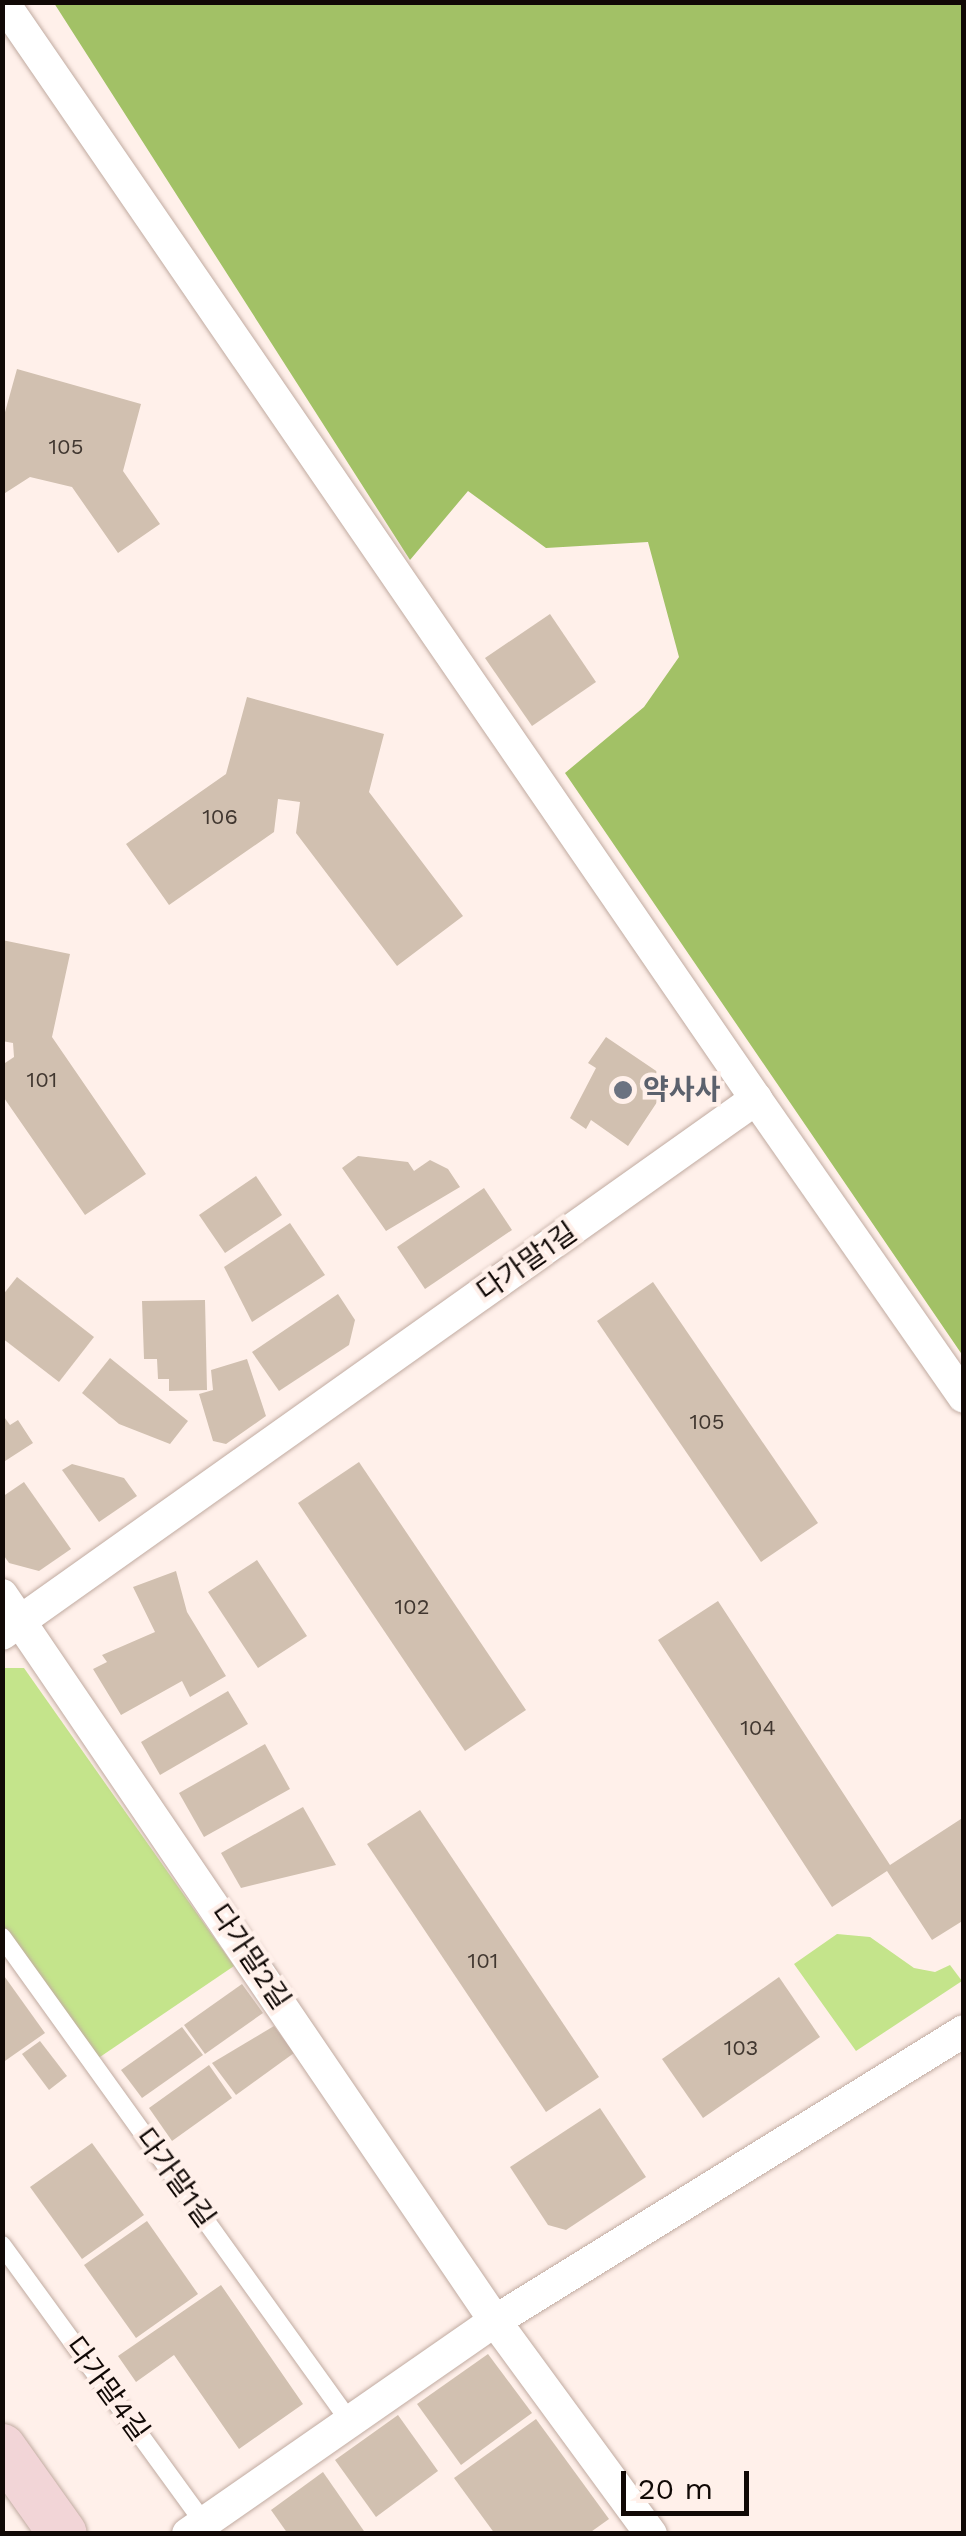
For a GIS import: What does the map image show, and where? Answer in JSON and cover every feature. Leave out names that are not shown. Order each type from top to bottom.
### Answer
[{"type":"main road","points":[[2,2448],[64,2534]]},
{"type":"street","points":[[3,2],[964,1397]]},
{"type":"street","name":"다가말1길","points":[[9,1617],[756,1100]]},
{"type":"street","name":"다가말2길","points":[[9,1617],[494,2321],[651,2534]]},
{"type":"street","points":[[201,2530],[348,2419],[494,2321],[964,2031]]},
{"type":"lane","name":"다가말1길","points":[[2,1937],[348,2419]]},
{"type":"lane","name":"다가말4길","points":[[2,2245],[201,2530]]},
{"type":"green space","points":[[54,3],[963,3],[963,1356],[565,773],[644,707],[679,657],[648,542],[546,548],[468,491],[410,560]]},
{"type":"green space","points":[[2,1668],[24,1668],[234,1966],[97,2059],[3,1926]]},
{"type":"green space","points":[[837,1934],[870,1937],[914,1968],[935,1972],[950,1965],[962,1981],[856,2051],[794,1964]]},
{"type":"building","points":[[17,369],[141,404],[123,471],[160,524],[118,553],[72,487],[30,477],[2,495],[2,423]]},
{"type":"building","points":[[550,614],[596,682],[532,726],[485,658]]},
{"type":"building","points":[[247,697],[384,734],[369,792],[463,916],[397,966],[296,833],[300,802],[278,799],[274,832],[169,905],[126,844],[226,774]]},
{"type":"building","points":[[2,940],[70,954],[52,1037],[146,1174],[85,1215],[2,1095],[2,1065],[14,1057],[13,1043],[2,1041]]},
{"type":"building","name":"약사사","points":[[606,1037],[671,1081],[628,1146],[591,1120],[586,1129],[570,1118],[596,1068],[588,1063]]},
{"type":"building","points":[[358,1156],[408,1162],[414,1171],[430,1160],[448,1169],[460,1187],[386,1231],[342,1168]]},
{"type":"building","points":[[256,1176],[282,1215],[225,1253],[199,1215]]},
{"type":"building","points":[[484,1188],[512,1230],[425,1289],[397,1247]]},
{"type":"building","points":[[290,1223],[325,1275],[252,1322],[224,1267]]},
{"type":"building","points":[[17,1277],[94,1337],[59,1382],[2,1338],[2,1296]]},
{"type":"building","points":[[653,1282],[818,1523],[761,1562],[597,1321]]},
{"type":"building","points":[[338,1294],[355,1320],[349,1345],[279,1391],[252,1352]]},
{"type":"building","points":[[205,1300],[207,1390],[169,1391],[169,1379],[158,1379],[157,1359],[144,1359],[142,1301]]},
{"type":"building","points":[[110,1358],[188,1421],[170,1444],[119,1424],[82,1393]]},
{"type":"building","points":[[247,1359],[266,1416],[226,1444],[213,1441],[199,1394],[213,1390],[211,1370]]},
{"type":"building","points":[[2,1414],[10,1425],[18,1420],[33,1443],[2,1463]]},
{"type":"building","points":[[359,1462],[526,1710],[465,1751],[298,1503]]},
{"type":"building","points":[[72,1464],[124,1478],[137,1496],[99,1522],[62,1470]]},
{"type":"building","points":[[24,1482],[71,1549],[39,1571],[9,1563],[2,1553],[2,1497]]},
{"type":"building","points":[[257,1560],[307,1636],[258,1668],[208,1592]]},
{"type":"building","points":[[176,1571],[187,1612],[226,1676],[190,1697],[182,1681],[121,1715],[93,1669],[107,1662],[102,1655],[155,1632],[133,1587]]},
{"type":"building","points":[[718,1601],[890,1865],[964,1817],[964,1920],[932,1940],[887,1871],[832,1907],[658,1640]]},
{"type":"building","points":[[228,1691],[248,1724],[160,1775],[141,1742]]},
{"type":"building","points":[[265,1744],[290,1789],[204,1837],[179,1793]]},
{"type":"building","points":[[303,1807],[336,1865],[241,1888],[221,1853]]},
{"type":"building","points":[[420,1810],[599,2077],[546,2112],[367,1844]]},
{"type":"building","points":[[2,1973],[45,2033],[2,2063]]},
{"type":"building","points":[[779,1977],[820,2037],[703,2118],[662,2059]]},
{"type":"building","points":[[242,1984],[263,2013],[205,2054],[184,2025]]},
{"type":"building","points":[[274,2026],[294,2053],[236,2095],[212,2063]]},
{"type":"building","points":[[182,2027],[203,2055],[142,2098],[121,2070]]},
{"type":"building","points":[[40,2041],[67,2076],[49,2090],[22,2054]]},
{"type":"building","points":[[209,2065],[232,2098],[172,2141],[149,2108]]},
{"type":"building","points":[[600,2108],[646,2177],[566,2230],[548,2225],[510,2167]]},
{"type":"building","points":[[92,2143],[144,2215],[82,2259],[30,2187]]},
{"type":"building","points":[[147,2221],[198,2294],[136,2338],[84,2265]]},
{"type":"building","points":[[221,2285],[303,2404],[239,2449],[174,2355],[136,2382],[118,2356]]},
{"type":"building","points":[[488,2354],[532,2413],[461,2465],[417,2404]]},
{"type":"building","points":[[398,2415],[438,2471],[376,2517],[335,2460]]},
{"type":"building","points":[[536,2419],[609,2519],[588,2534],[495,2534],[454,2478]]},
{"type":"building","points":[[323,2472],[366,2534],[288,2534],[271,2510]]},
{"type":"place","name":"약사사","points":[[623,1090]]}]
